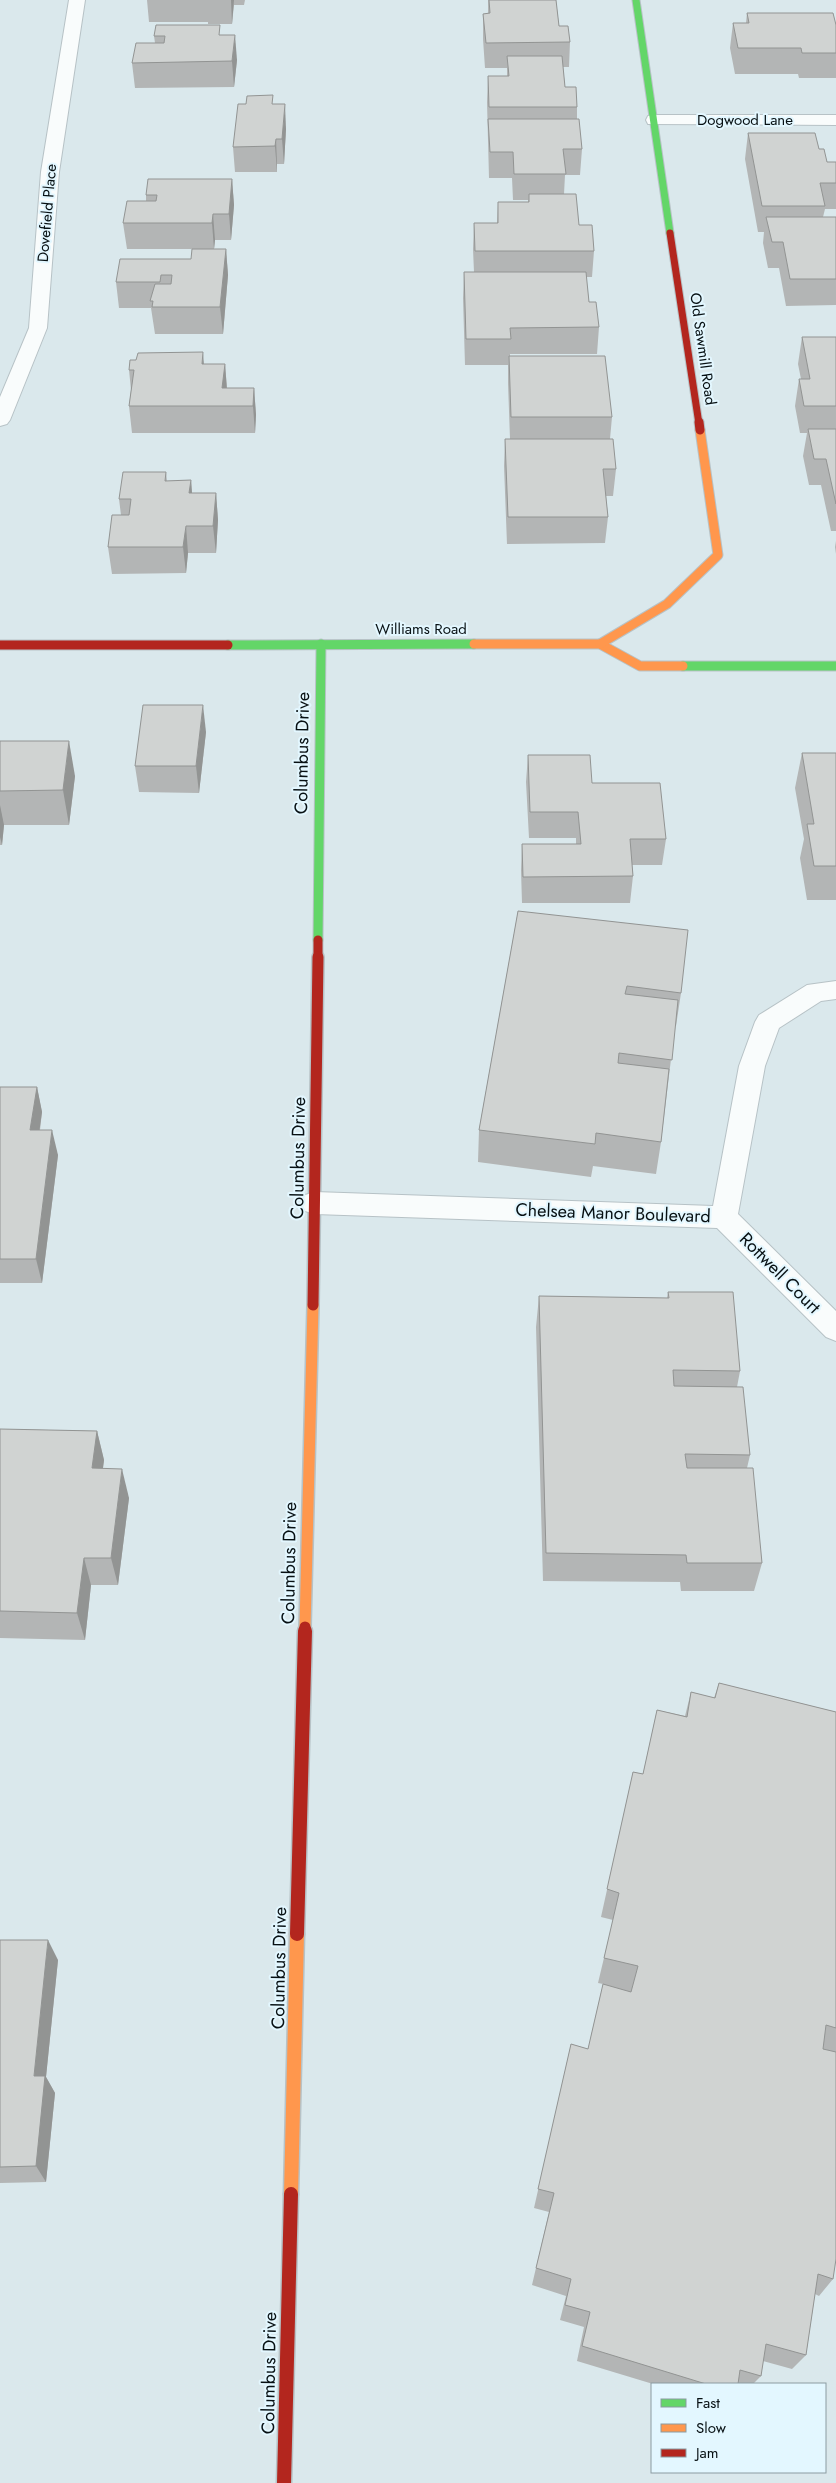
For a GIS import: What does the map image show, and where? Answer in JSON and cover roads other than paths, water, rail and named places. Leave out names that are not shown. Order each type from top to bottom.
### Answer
[{"type":"street","name":"Dovefield Place","points":[[0,420],[38,328],[50,172],[76,0]]},
{"type":"street","name":"Old Sawmill Road","points":[[600,644],[667,604],[718,554],[636,0]]},
{"type":"street","name":"Dogwood Lane","points":[[654,120],[836,120]]},
{"type":"street","name":"Columbus Drive","points":[[284,2483],[315,1203],[321,644]]},
{"type":"street","name":"Williams Road","points":[[0,645],[600,644],[640,666],[836,666]]},
{"type":"street","name":"Chelsea Manor Boulevard","points":[[315,1203],[724,1217],[752,1066],[768,1022],[816,992],[836,990]]},
{"type":"street","name":"Rottwell Court","points":[[724,1217],[836,1329]]}]
